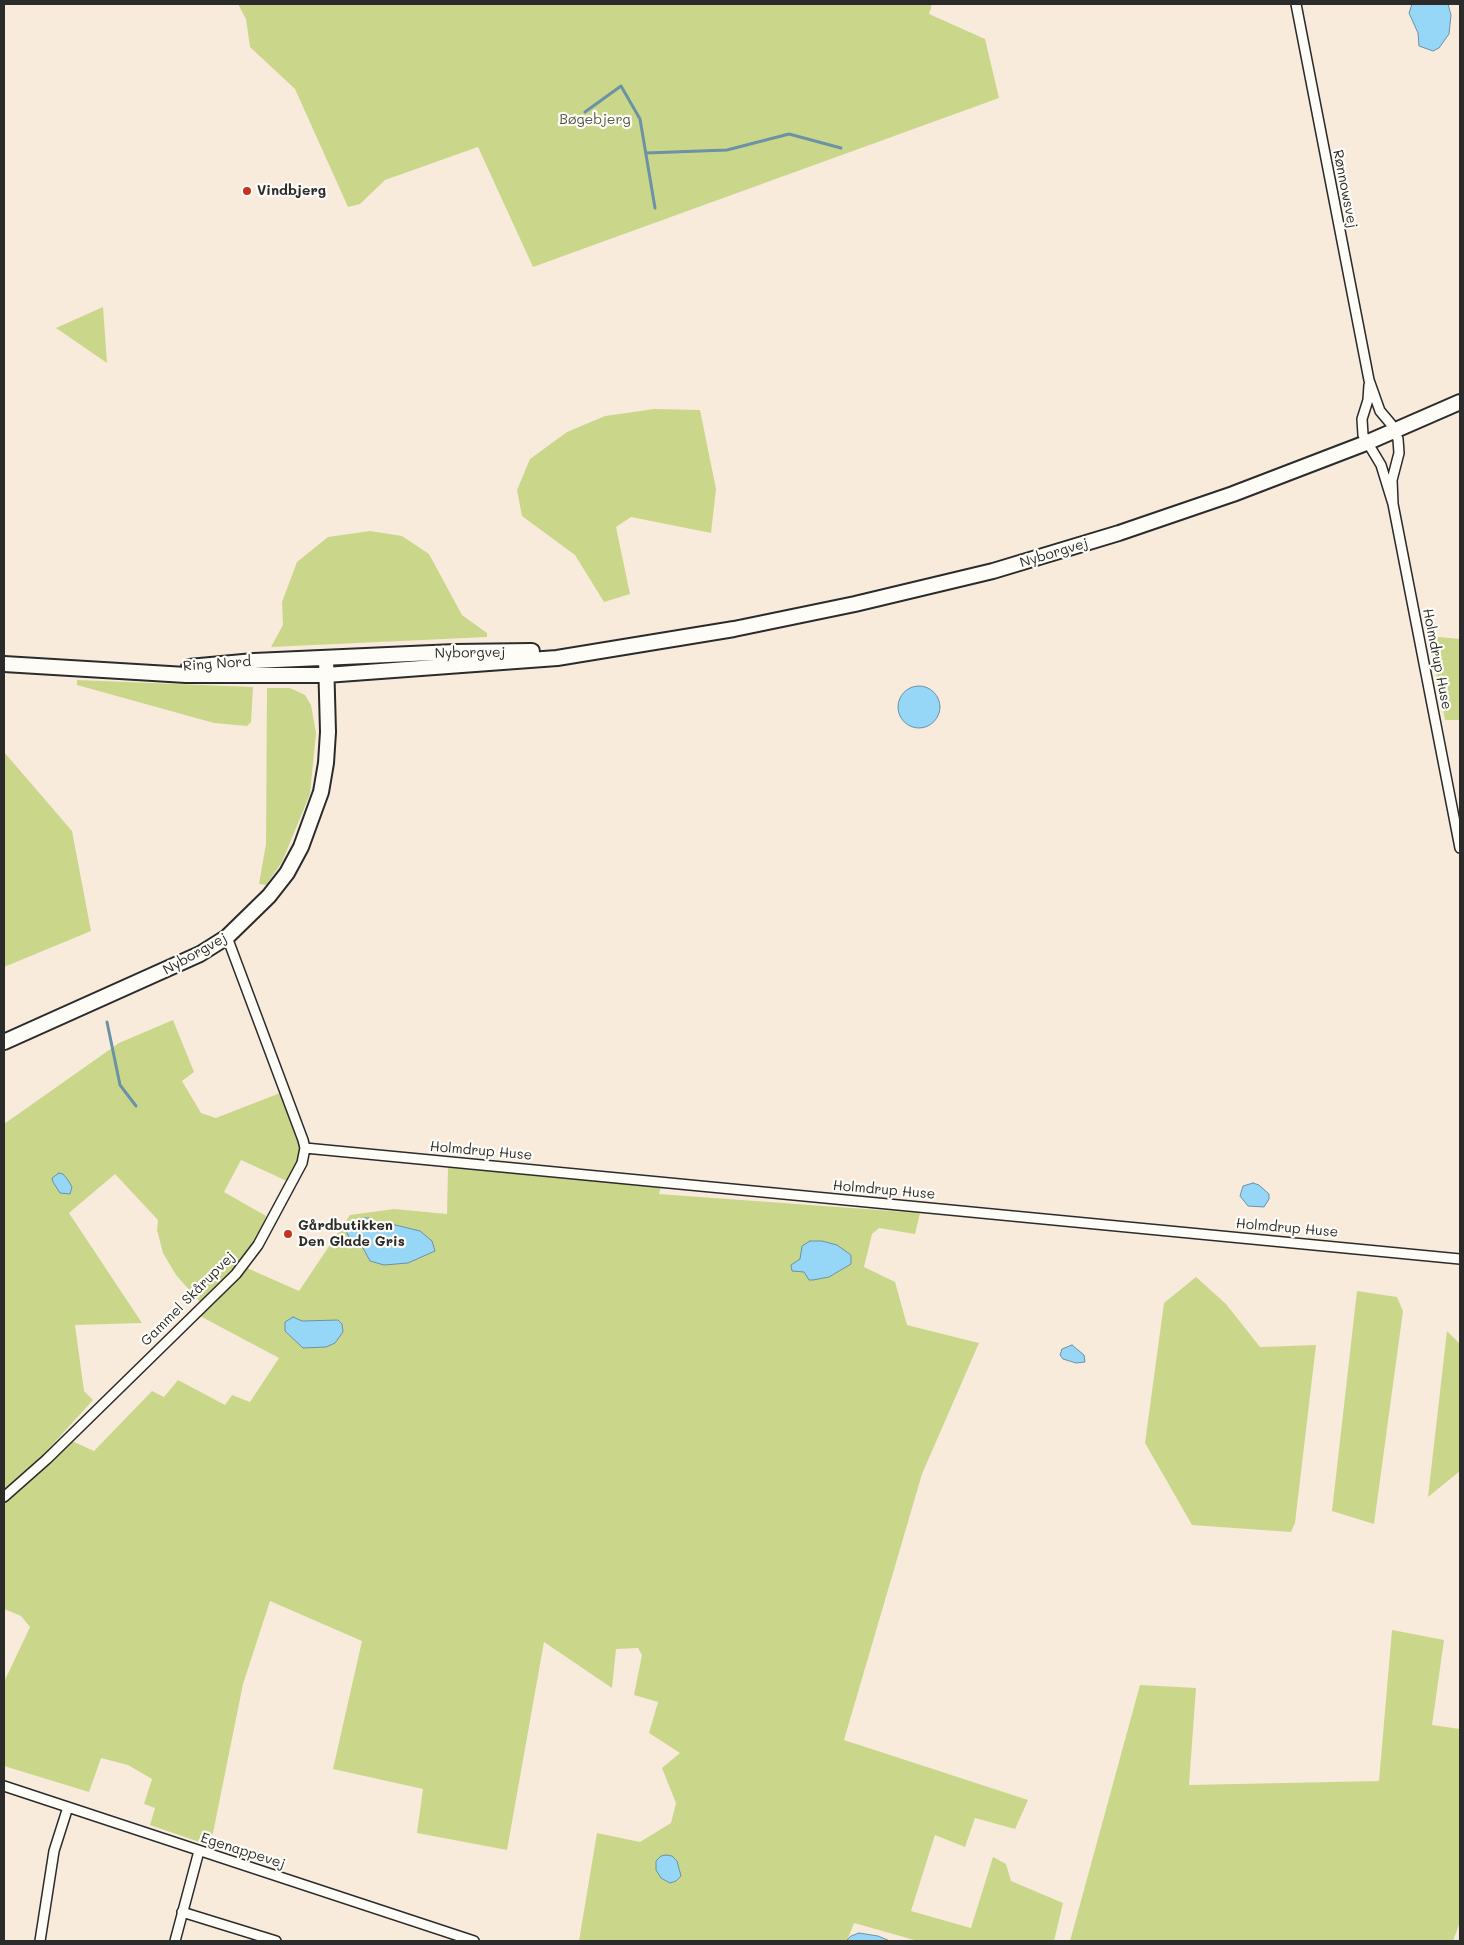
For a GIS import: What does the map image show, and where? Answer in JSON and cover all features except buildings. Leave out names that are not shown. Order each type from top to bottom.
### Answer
[{"type":"main road","name":"Nyborgvej","points":[[326,675],[557,658],[734,629],[854,604],[993,571],[1119,533],[1233,494],[1366,444],[1460,402]]},
{"type":"main road","name":"Nyborgvej","points":[[4,1042],[170,968],[227,937],[266,900],[287,873],[313,820],[326,763],[326,658],[455,652],[521,652],[630,646]]},
{"type":"main road","name":"Ring Nord","points":[[108,670],[326,658]]},
{"type":"main road","name":"Ring Nord","points":[[4,664],[186,675],[326,675]]},
{"type":"street","name":"Rønnowsvej","points":[[1296,4],[1369,380],[1380,412],[1394,431]]},
{"type":"street","name":"Rønnowsvej","points":[[1366,444],[1363,435],[1362,419],[1368,400],[1369,380]]},
{"type":"street","name":"Holmdrup Huse","points":[[1393,504],[1392,480],[1400,453],[1394,431]]},
{"type":"street","name":"Holmdrup Huse","points":[[1366,444],[1381,465],[1393,504],[1460,848]]},
{"type":"street","points":[[227,937],[305,1148]]},
{"type":"street","name":"Holmdrup Huse","points":[[305,1148],[1460,1259]]},
{"type":"street","name":"Gammel Skårupvej","points":[[4,1497],[47,1459],[236,1274],[258,1245],[302,1163],[305,1148]]},
{"type":"street","name":"Egenappevej","points":[[4,1786],[474,1941]]},
{"type":"street","points":[[40,1941],[54,1851],[68,1807]]},
{"type":"street","points":[[175,1941],[199,1851]]},
{"type":"street","points":[[182,1912],[276,1941]]},
{"type":"green space","name":"Bøgebjerg","points":[[238,4],[932,4],[929,14],[985,39],[999,98],[533,267],[478,147],[385,180],[360,204],[348,207],[295,89],[250,47],[246,19]]},
{"type":"green space","points":[[103,307],[107,363],[56,328]]},
{"type":"green space","points":[[654,409],[700,410],[716,489],[711,533],[631,517],[616,527],[630,594],[604,602],[575,555],[522,516],[517,490],[530,459],[567,432],[605,416]]},
{"type":"green space","points":[[370,531],[402,536],[429,554],[462,615],[487,633],[487,637],[271,647],[283,625],[282,602],[297,562],[328,537]]},
{"type":"green space","points":[[1429,636],[1460,639],[1460,720],[1445,720]]},
{"type":"green space","points":[[77,680],[253,687],[251,722],[247,726],[214,723],[77,685]]},
{"type":"green space","points":[[267,688],[290,688],[305,695],[311,705],[316,733],[310,794],[282,862],[266,885],[259,884],[266,844]]},
{"type":"green space","points":[[4,752],[72,831],[91,931],[4,967]]},
{"type":"green space","points":[[173,1020],[194,1072],[182,1081],[201,1113],[216,1118],[280,1093],[301,1144],[298,1159],[287,1181],[241,1160],[224,1192],[266,1216],[259,1235],[235,1268],[200,1302],[176,1275],[163,1253],[157,1230],[158,1220],[115,1174],[69,1213],[142,1323],[75,1325],[84,1391],[93,1400],[35,1464],[4,1491],[4,1124],[119,1043]]},
{"type":"green space","points":[[448,1167],[661,1186],[659,1194],[920,1213],[915,1234],[879,1228],[872,1234],[864,1267],[895,1282],[907,1325],[979,1343],[922,1474],[844,1740],[1028,1800],[1015,1829],[975,1818],[965,1847],[935,1835],[911,1911],[971,1928],[993,1857],[1006,1864],[1011,1881],[1063,1903],[1054,1941],[918,1941],[854,1923],[847,1941],[579,1941],[597,1833],[640,1842],[671,1823],[676,1803],[662,1768],[680,1753],[649,1733],[658,1702],[634,1695],[642,1655],[638,1648],[616,1649],[612,1688],[544,1642],[507,1850],[417,1833],[423,1789],[333,1769],[362,1641],[270,1601],[243,1684],[213,1833],[208,1845],[150,1825],[155,1808],[144,1804],[152,1779],[128,1765],[101,1758],[89,1792],[4,1766],[4,1682],[30,1627],[21,1616],[4,1609],[4,1504],[40,1473],[72,1441],[94,1451],[152,1391],[164,1397],[178,1380],[225,1405],[232,1395],[250,1402],[279,1358],[200,1316],[247,1268],[299,1291],[350,1215],[394,1209],[447,1214]]},
{"type":"green space","points":[[1196,1277],[1226,1304],[1260,1347],[1316,1345],[1295,1523],[1291,1532],[1192,1525],[1145,1443],[1164,1303]]},
{"type":"green space","points":[[1357,1291],[1397,1297],[1403,1311],[1374,1524],[1332,1511]]},
{"type":"green space","points":[[1447,1331],[1460,1344],[1460,1471],[1428,1497]]},
{"type":"green space","points":[[1392,1630],[1444,1640],[1432,1725],[1460,1729],[1460,1922],[1453,1941],[1070,1941],[1140,1685],[1196,1688],[1189,1785],[1379,1781]]},
{"type":"water","points":[[1412,4],[1448,4],[1451,15],[1449,34],[1439,48],[1433,51],[1419,46],[1418,33],[1409,13]]},
{"type":"water","points":[[923,686],[931,689],[937,695],[940,707],[937,719],[931,725],[915,728],[907,725],[901,719],[898,703],[901,695],[907,689]]},
{"type":"water","points":[[59,1173],[63,1174],[72,1187],[70,1194],[60,1193],[53,1182],[52,1178]]},
{"type":"water","points":[[1253,1183],[1259,1185],[1269,1194],[1269,1199],[1264,1207],[1248,1206],[1240,1196],[1243,1186]]},
{"type":"water","points":[[364,1218],[369,1218],[378,1225],[387,1223],[420,1231],[432,1241],[435,1251],[408,1263],[384,1265],[370,1261],[363,1248],[349,1237],[345,1229],[350,1222],[358,1222]]},
{"type":"water","points":[[810,1241],[822,1241],[837,1245],[851,1255],[851,1264],[829,1277],[813,1280],[809,1280],[804,1272],[792,1271],[791,1265],[800,1259],[802,1246]]},
{"type":"water","points":[[293,1317],[302,1321],[338,1320],[342,1324],[343,1332],[335,1343],[326,1347],[303,1348],[285,1331],[285,1322]]},
{"type":"water","points":[[1072,1345],[1084,1355],[1085,1362],[1076,1363],[1063,1359],[1060,1355],[1062,1349]]},
{"type":"water","points":[[661,1856],[672,1856],[677,1861],[681,1876],[676,1881],[670,1883],[661,1878],[656,1870],[656,1861]]},
{"type":"water","points":[[859,1933],[878,1936],[890,1941],[846,1941],[851,1936]]},
{"type":"waterway","points":[[585,112],[621,86],[640,119],[655,208]]},
{"type":"waterway","points":[[646,153],[727,150],[789,134],[841,148]]},
{"type":"waterway","points":[[107,1022],[120,1085],[136,1106]]},
{"type":"place","name":"Vindbjerg","points":[[247,191]]},
{"type":"place","name":"Gårdbutikken Den Glade Gris","points":[[288,1234]]}]
